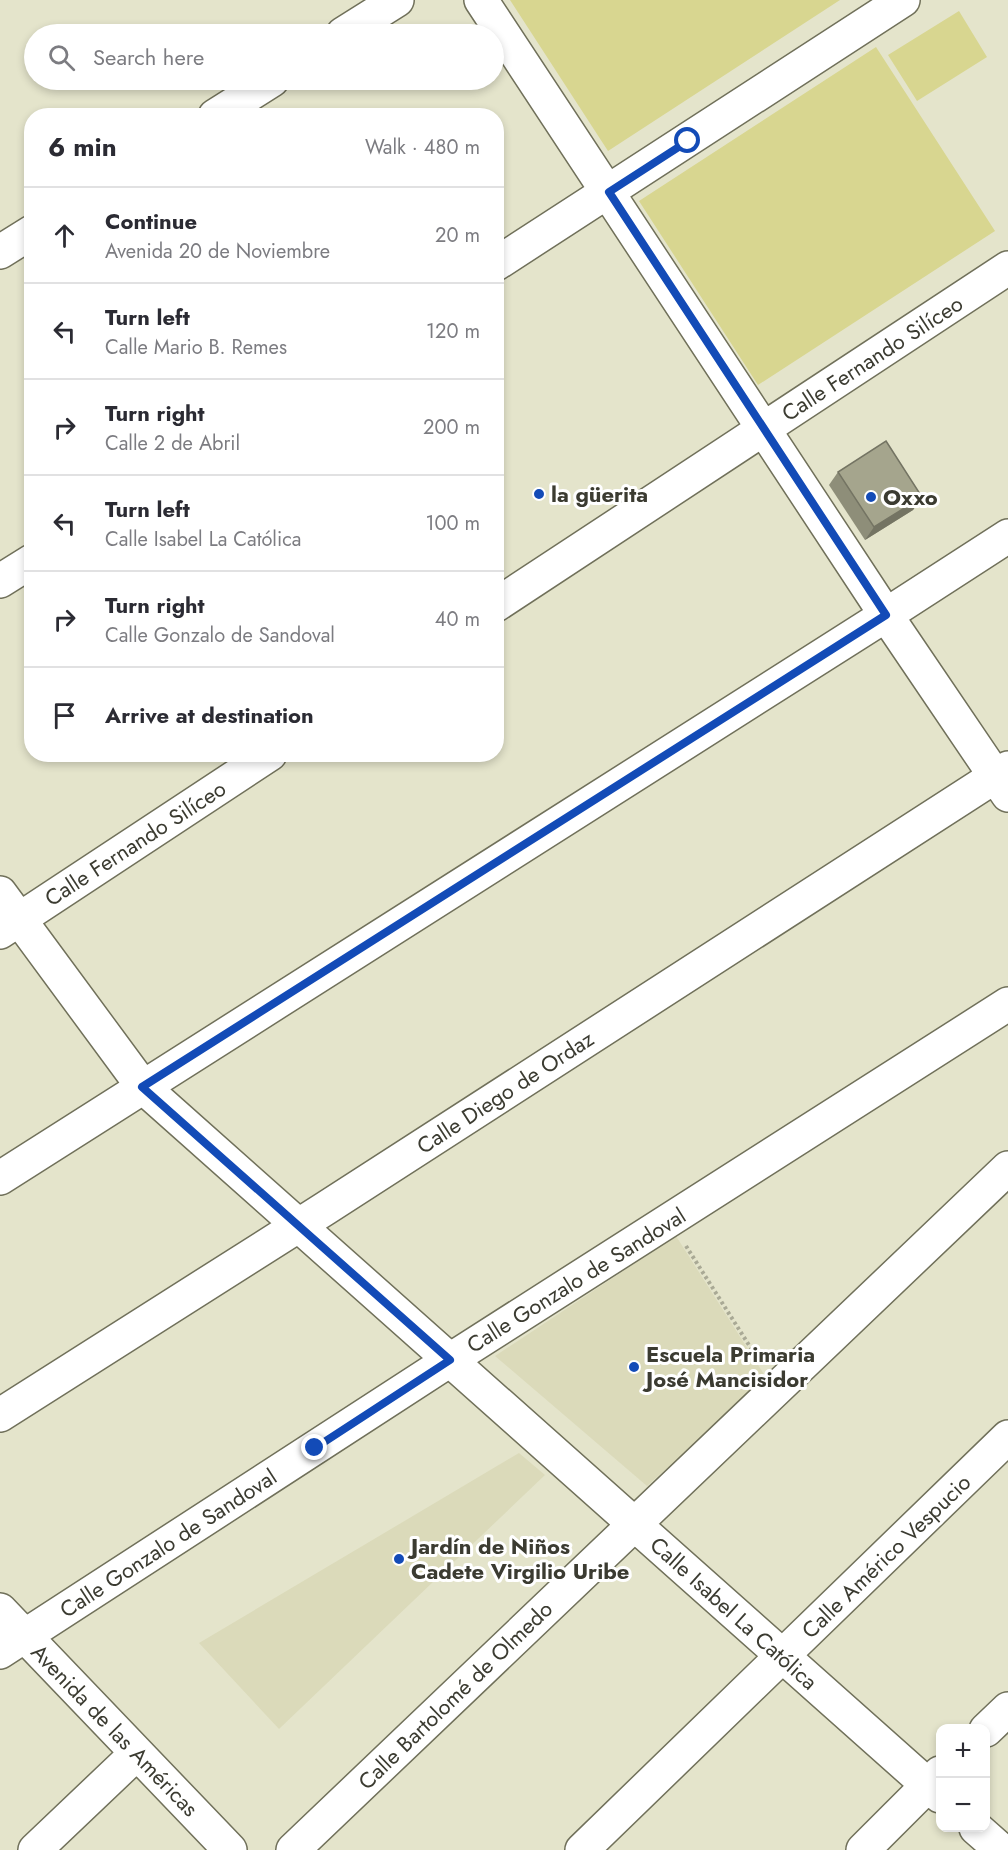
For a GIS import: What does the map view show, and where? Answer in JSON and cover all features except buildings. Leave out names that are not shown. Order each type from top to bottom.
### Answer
[{"type":"street","points":[[359,24],[398,0]]},
{"type":"street","points":[[482,0],[498,24]]},
{"type":"street","points":[[504,259],[903,0]]},
{"type":"street","points":[[504,33],[886,615],[1004,780]]},
{"type":"street","points":[[228,108],[256,90]]},
{"type":"street","points":[[0,252],[24,237]]},
{"type":"street","name":"Calle Fernando Silíceo","points":[[504,600],[1008,268]]},
{"type":"street","points":[[0,1178],[1008,536]]},
{"type":"street","points":[[0,581],[24,566]]},
{"type":"street","name":"Calle Fernando Silíceo","points":[[10,926],[258,762]]},
{"type":"street","name":"Calle Diego de Ordaz","points":[[0,1415],[297,1225],[1004,780]]},
{"type":"street","name":"Calle Isabel La Católica","points":[[0,893],[10,926],[142,1087],[783,1656],[936,1785]]},
{"type":"street","name":"Calle Gonzalo de Sandoval","points":[[13,1644],[450,1360],[1008,1004]]},
{"type":"street","name":"Calle Bartolomé de Olmedo","points":[[293,1850],[1008,1168]]},
{"type":"street","name":"Calle Américo Vespucio","points":[[582,1850],[1008,1437]]},
{"type":"street","name":"Avenida de las Américas","points":[[0,1610],[13,1644],[137,1753],[230,1850]]},
{"type":"street","points":[[990,1726],[1008,1709]]},
{"type":"street","points":[[35,1850],[137,1753]]},
{"type":"street","points":[[863,1850],[936,1785]]},
{"type":"street","points":[[981,1832],[1001,1850]]},
{"type":"path","points":[[670,1220],[776,1388]]},
{"type":"shaded area","points":[[510,0],[840,0],[608,151]]},
{"type":"shaded area","points":[[959,11],[987,57],[917,101],[888,55]]},
{"type":"shaded area","points":[[876,47],[995,231],[758,385],[639,201]]},
{"type":"shaded area","name":"Escuela Primaria José Mancisidor","points":[[676,1236],[767,1379],[647,1486],[495,1356]]},
{"type":"shaded area","name":"Jardín de Niños Cadete Virgilio Uribe","points":[[519,1453],[545,1475],[279,1729],[199,1643]]},
{"type":"place","name":"la güerita","points":[[539,494]]},
{"type":"place","name":"Oxxo","points":[[871,497]]},
{"type":"place","name":"Escuela Primaria José Mancisidor","points":[[634,1367]]},
{"type":"place","name":"Jardín de Niños Cadete Virgilio Uribe","points":[[399,1559]]},
{"type":"route","points":[[315,1448],[450,1360],[142,1087],[886,615],[609,192],[688,141]]}]
